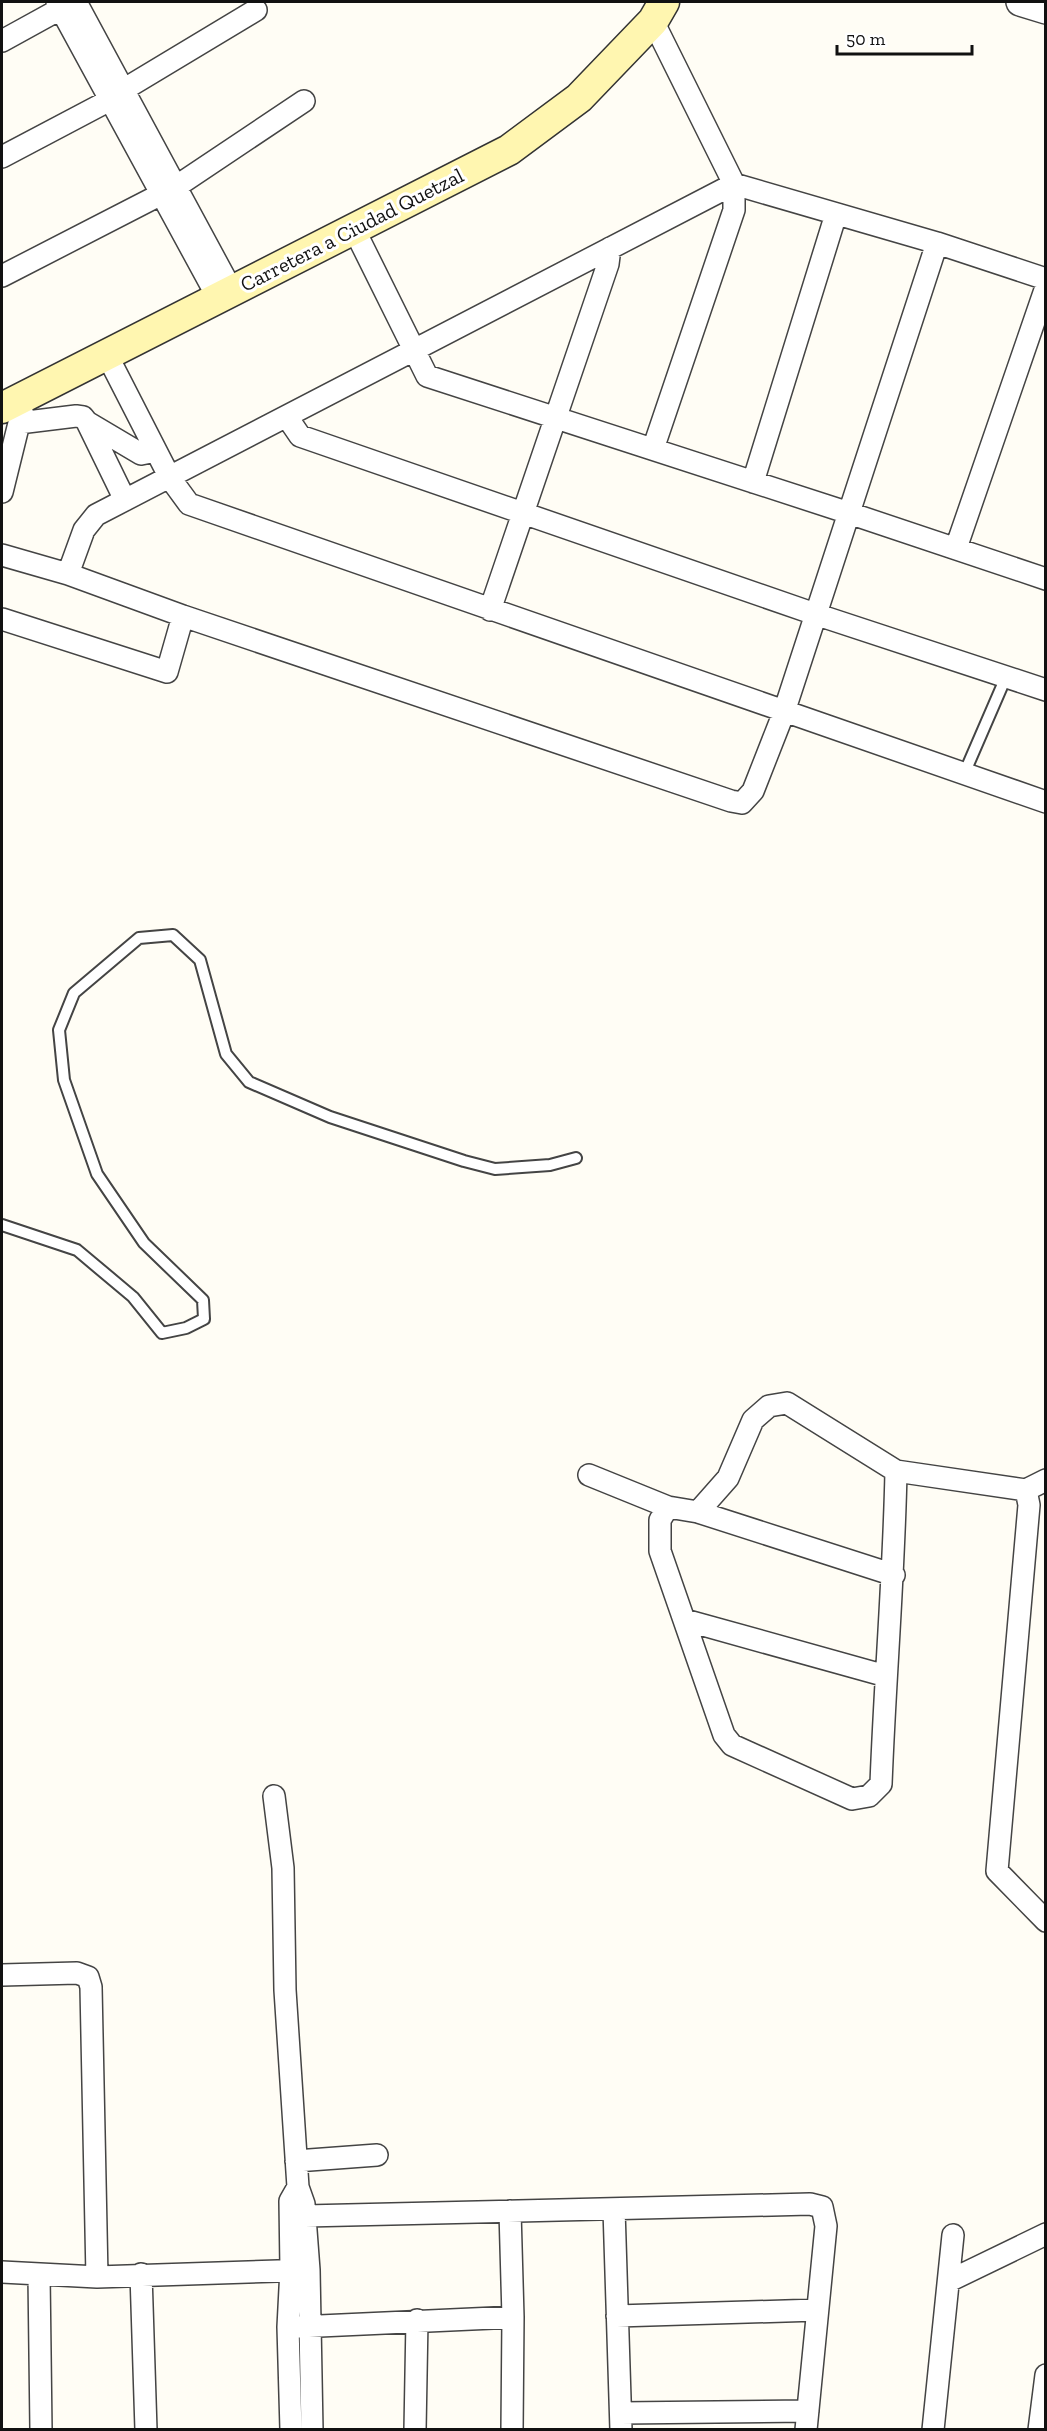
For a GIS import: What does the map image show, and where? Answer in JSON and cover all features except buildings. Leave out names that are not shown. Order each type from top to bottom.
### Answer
[{"type":"main road","name":"Carretera a Ciudad Quetzal","points":[[15,409],[107,355],[509,150],[579,98],[658,11]]},
{"type":"street","points":[[2,41],[67,4],[225,295]]},
{"type":"street","points":[[2,157],[117,95],[256,10]]},
{"type":"street","points":[[653,449],[734,210],[734,184],[658,11]]},
{"type":"street","points":[[2,276],[169,190],[304,101]]},
{"type":"street","points":[[68,574],[84,530],[96,515],[734,184],[937,243],[1046,279]]},
{"type":"street","points":[[753,482],[836,214]]},
{"type":"street","points":[[354,229],[428,376],[1046,579]]},
{"type":"street","points":[[2,555],[68,574],[183,616],[742,803],[753,791],[784,712],[937,243]]},
{"type":"street","points":[[490,610],[608,264],[610,249]]},
{"type":"street","points":[[956,548],[1046,286]]},
{"type":"street","points":[[107,355],[170,478],[189,504],[1046,802]]},
{"type":"street","points":[[2,492],[15,409],[82,417],[141,454],[156,451]]},
{"type":"street","points":[[287,417],[300,436],[815,614],[1046,690]]},
{"type":"street","points":[[87,422],[125,501]]},
{"type":"street","points":[[2,619],[166,672],[183,616]]},
{"type":"street","points":[[698,1512],[728,1478],[753,1420],[769,1406],[787,1403],[897,1471],[1026,1490],[1046,1480]]},
{"type":"street","points":[[668,1508],[660,1520],[660,1551],[724,1735],[732,1745],[852,1799],[869,1796],[881,1784],[894,1575],[897,1471]]},
{"type":"street","points":[[589,1475],[668,1508],[698,1512],[894,1575]]},
{"type":"street","points":[[1026,1490],[1029,1505],[997,1871],[1046,1921]]},
{"type":"street","points":[[685,1620],[886,1676]]},
{"type":"street","points":[[274,1796],[283,1868],[285,1990],[296,2161],[298,2187],[304,2204],[305,2216],[300,2270],[288,2327],[291,2430]]},
{"type":"street","points":[[2,1975],[77,1973],[88,1977],[91,1987],[97,2277]]},
{"type":"street","points":[[296,2161],[377,2155]]},
{"type":"street","points":[[298,2187],[290,2201],[310,2327],[312,2430]]},
{"type":"street","points":[[305,2216],[810,2204],[822,2208],[826,2226],[807,2420],[621,2421],[614,2209]]},
{"type":"street","points":[[510,2211],[513,2317],[512,2430]]},
{"type":"street","points":[[949,2280],[1046,2234]]},
{"type":"street","points":[[933,2430],[953,2235]]},
{"type":"street","points":[[2,2272],[97,2277],[300,2270]]},
{"type":"street","points":[[141,2274],[146,2430]]},
{"type":"street","points":[[39,2275],[41,2430]]},
{"type":"street","points":[[617,2316],[817,2310]]},
{"type":"street","points":[[288,2327],[513,2317]]},
{"type":"street","points":[[414,2430],[417,2320]]},
{"type":"street","points":[[1040,2430],[1046,2375]]},
{"type":"lane","points":[[964,774],[1006,677]]},
{"type":"lane","points":[[2,1225],[77,1250],[133,1297],[162,1333],[186,1328],[204,1319],[203,1300],[144,1243],[97,1174],[64,1080],[58,1030],[74,993],[139,938],[173,935],[200,960],[226,1054],[249,1082],[330,1117],[495,1169],[550,1165],[576,1158]]}]
